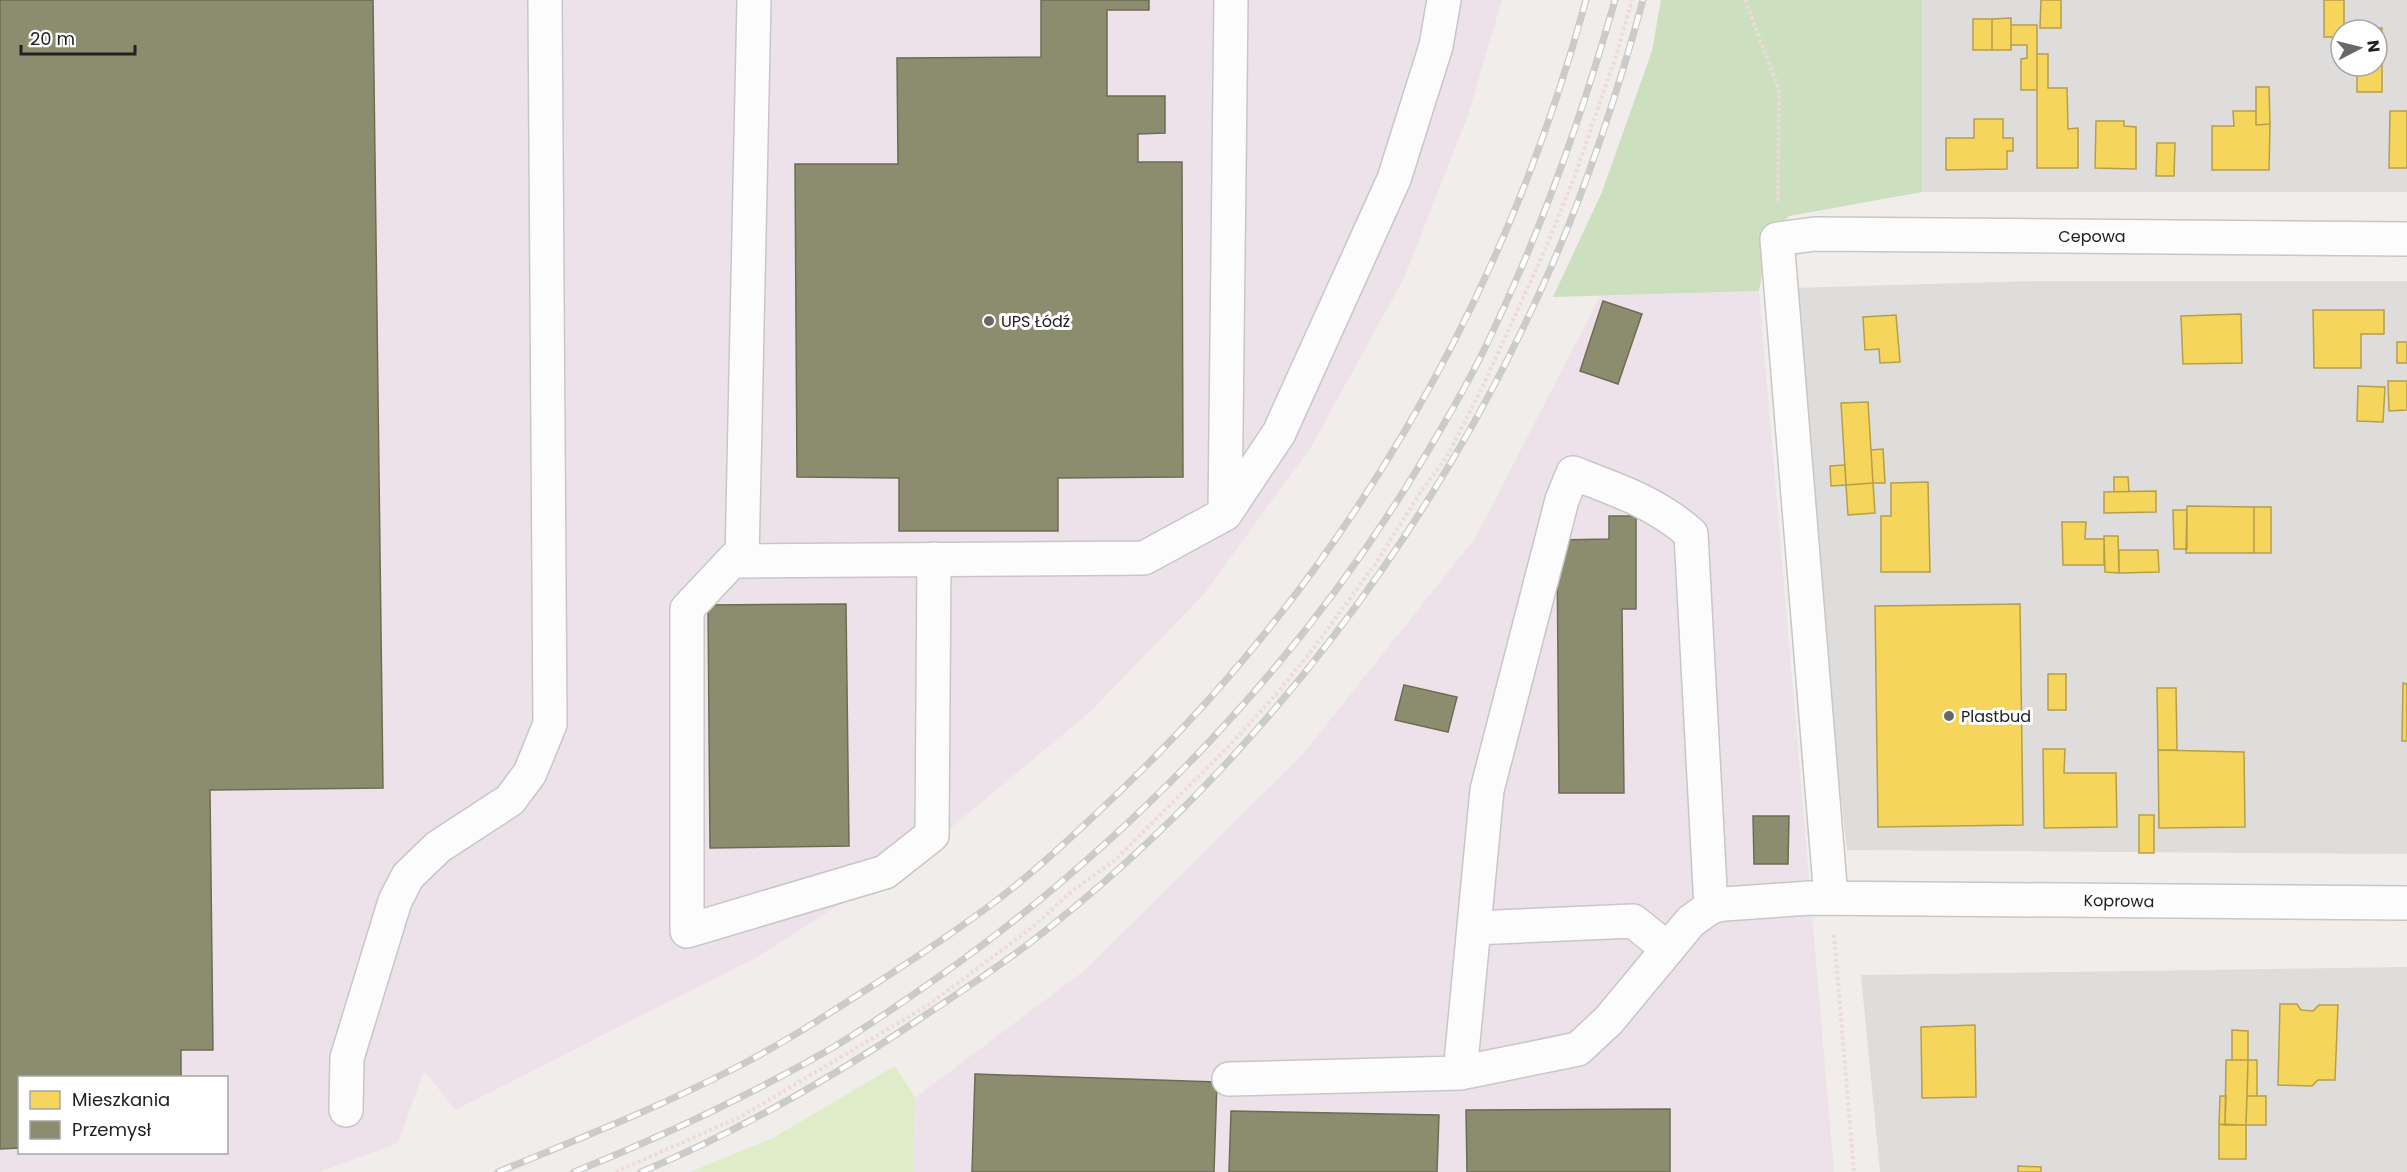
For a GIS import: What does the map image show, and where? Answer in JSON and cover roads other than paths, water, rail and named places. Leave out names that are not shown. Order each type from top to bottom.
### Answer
[{"type":"street","points":[[346,1110],[347,1058],[395,901],[408,876],[438,848],[510,800],[530,773],[550,724],[545,0]]},
{"type":"street","points":[[742,561],[754,0]]},
{"type":"street","points":[[1225,514],[1231,0]]},
{"type":"street","points":[[934,560],[932,836],[885,872],[687,931],[687,609],[735,558],[742,561],[1144,558],[1225,514],[1279,433],[1394,179],[1436,46],[1444,0]]},
{"type":"street","name":"Cepowa","points":[[1831,898],[1777,239],[1815,234],[2407,239]]},
{"type":"street","points":[[1229,1079],[1460,1073],[1578,1049],[1609,1020],[1691,921],[1711,907],[1690,534],[1672,517],[1637,499],[1573,473],[1562,500],[1487,790],[1460,1073]]},
{"type":"street","name":"Koprowa","points":[[1711,907],[1724,904],[1831,898],[2407,903]]},
{"type":"street","points":[[1474,928],[1633,921],[1668,949]]},
{"type":"railway","points":[[498,1172],[706,1083],[804,1029],[903,966],[1012,889],[1115,796],[1197,712],[1273,623],[1343,529],[1405,430],[1461,328],[1510,221],[1552,112],[1586,0]]},
{"type":"railway","points":[[574,1172],[705,1115],[801,1066],[863,1029],[954,966],[1023,914],[1088,859],[1212,739],[1269,675],[1372,539],[1419,466],[1476,367],[1522,266],[1557,179],[1615,0]]},
{"type":"railway","points":[[641,1172],[712,1140],[782,1104],[958,994],[1027,945],[1111,876],[1190,801],[1265,720],[1334,635],[1398,545],[1457,452],[1509,356],[1555,258],[1581,195],[1614,98],[1643,0]]},
{"type":"place","name":"UPS Łódź","points":[[989,321]]},
{"type":"place","name":"Plastbud","points":[[1949,716]]}]
